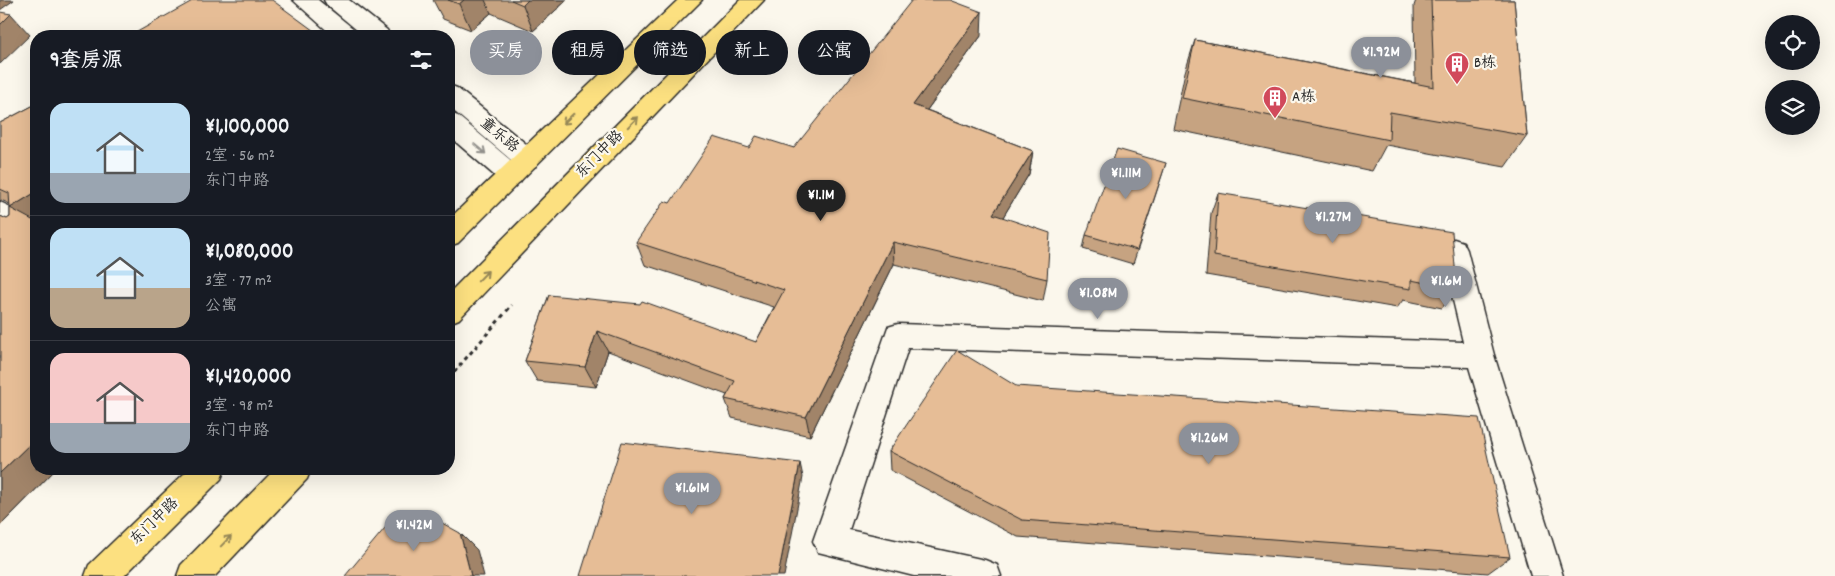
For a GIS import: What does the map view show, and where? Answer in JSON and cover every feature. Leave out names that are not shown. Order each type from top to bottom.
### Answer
[{"type":"highway","points":[[455,229],[691,0]]},
{"type":"highway","name":"东门中路","points":[[455,305],[753,0]]},
{"type":"highway","name":"东门中路","points":[[101,576],[204,475]]},
{"type":"highway","points":[[192,576],[290,475]]},
{"type":"street","points":[[304,0],[340,30]]},
{"type":"street","points":[[335,0],[372,30]]},
{"type":"street","name":"童乐路","points":[[455,100],[519,167]]},
{"type":"street","name":"童乐路","points":[[455,126],[519,167]]},
{"type":"street","points":[[0,212],[30,228]]},
{"type":"street","points":[[1454,250],[1480,355],[1547,576]]},
{"type":"street","points":[[985,576],[829,540],[898,336],[1480,355]]},
{"type":"path","points":[[455,370],[512,305]]},
{"type":"building","points":[[194,0],[272,0],[313,30],[141,30]]},
{"type":"building","points":[[448,0],[464,0],[459,4]]},
{"type":"building","points":[[511,0],[528,0],[523,5]]},
{"type":"building","points":[[912,0],[950,0],[982,12],[913,105],[1033,151],[993,214],[1050,233],[1047,279],[893,242],[806,417],[725,399],[735,381],[597,331],[585,367],[525,361],[549,295],[640,304],[642,301],[756,342],[784,290],[636,242],[664,201],[670,203],[714,137],[749,148],[756,136],[794,148],[852,75],[870,75],[870,53]]},
{"type":"building","points":[[1431,0],[1514,0],[1527,136],[1390,112],[1389,140],[1182,98],[1195,40],[1434,87]]},
{"type":"building","points":[[0,12],[11,14],[0,25]]},
{"type":"building","points":[[30,107],[30,196],[10,208],[9,193],[0,189],[0,123]]},
{"type":"building","points":[[1117,149],[1166,163],[1137,250],[1086,235]]},
{"type":"building","points":[[1218,193],[1452,232],[1457,289],[1411,280],[1411,289],[1214,256]]},
{"type":"building","points":[[10,208],[30,219],[30,444],[0,473],[0,216],[7,219],[10,217]]},
{"type":"building","points":[[957,350],[1016,386],[1479,418],[1510,557],[1022,520],[889,451]]},
{"type":"building","points":[[622,442],[800,463],[778,576],[580,576]]},
{"type":"building","points":[[390,522],[442,523],[460,533],[471,576],[345,576]]},
{"type":"place","name":"B栋","points":[[1457,85]]},
{"type":"place","name":"A栋","points":[[1275,119]]}]
